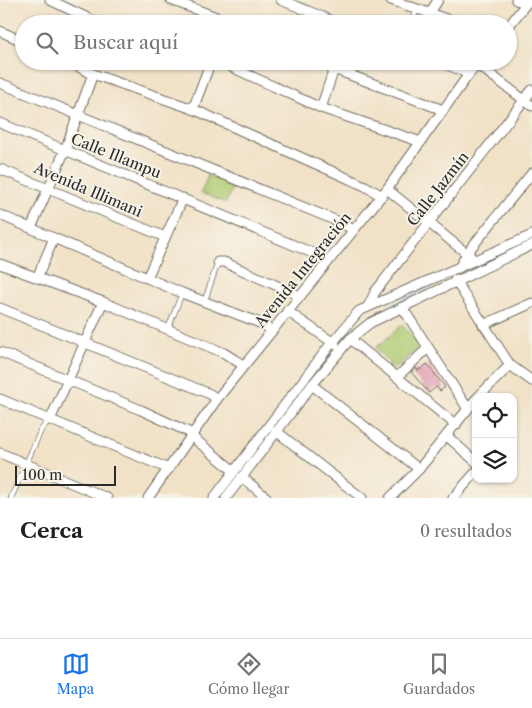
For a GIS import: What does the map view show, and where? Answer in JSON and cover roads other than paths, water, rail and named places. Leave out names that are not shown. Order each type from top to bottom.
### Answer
[{"type":"street","points":[[50,0],[81,15]]},
{"type":"street","points":[[171,0],[208,15]]},
{"type":"street","points":[[391,0],[433,15]]},
{"type":"street","points":[[430,14],[438,0]]},
{"type":"street","points":[[516,0],[528,2],[517,16]]},
{"type":"street","points":[[285,1],[311,15]]},
{"type":"street","points":[[0,31],[15,38]]},
{"type":"street","points":[[85,70],[193,109],[384,193],[429,223],[475,261]]},
{"type":"street","points":[[193,109],[208,70]]},
{"type":"street","points":[[238,70],[321,108],[421,142]]},
{"type":"street","points":[[321,108],[334,70]]},
{"type":"street","points":[[337,70],[443,110]]},
{"type":"street","points":[[460,70],[469,74]]},
{"type":"street","name":"Avenida Integración","points":[[148,498],[217,399],[271,330],[384,193],[473,70]]},
{"type":"street","points":[[488,70],[528,103]]},
{"type":"street","points":[[31,228],[65,150],[94,74]]},
{"type":"street","points":[[0,83],[342,223],[353,230]]},
{"type":"street","name":"Calle Jazmín","points":[[368,306],[375,292],[429,223],[528,103],[532,90]]},
{"type":"street","name":"Calle Illampu","points":[[0,123],[315,254],[327,262]]},
{"type":"street","name":"Avenida Illimani","points":[[0,169],[165,237]]},
{"type":"street","points":[[532,173],[467,254],[459,267],[457,279],[482,325],[510,365],[528,371],[532,381]]},
{"type":"street","points":[[148,278],[182,198]]},
{"type":"street","points":[[0,215],[182,293],[205,300],[260,323],[271,330]]},
{"type":"street","points":[[226,498],[238,474],[333,342],[359,311],[532,235]]},
{"type":"street","points":[[37,278],[54,238]]},
{"type":"street","points":[[214,498],[276,431],[341,349],[370,323],[457,279],[532,245]]},
{"type":"street","points":[[218,262],[224,262],[300,296]]},
{"type":"street","points":[[0,264],[103,302],[224,354],[243,365]]},
{"type":"street","points":[[50,420],[103,302]]},
{"type":"street","points":[[482,325],[532,303]]},
{"type":"street","points":[[402,307],[468,409]]},
{"type":"street","points":[[0,308],[210,394],[217,399]]},
{"type":"street","points":[[287,311],[341,349]]},
{"type":"street","points":[[350,339],[456,425]]},
{"type":"street","points":[[398,377],[428,348]]},
{"type":"street","points":[[0,352],[192,435],[267,498]]},
{"type":"street","points":[[482,393],[510,365]]},
{"type":"street","points":[[312,385],[419,469]]},
{"type":"street","points":[[0,398],[169,469]]},
{"type":"street","points":[[391,498],[419,469],[472,404]]},
{"type":"street","points":[[276,431],[362,498]]},
{"type":"street","points":[[447,436],[472,458]]},
{"type":"street","points":[[0,453],[107,498]]},
{"type":"street","points":[[453,498],[472,477]]},
{"type":"lane","points":[[414,15],[418,10]]},
{"type":"lane","points":[[347,73],[351,70]]},
{"type":"lane","points":[[205,300],[218,262]]},
{"type":"lane","points":[[168,330],[182,293]]},
{"type":"lane","points":[[11,498],[41,430],[50,420]]},
{"type":"waterway","points":[[469,269],[492,260]]},
{"type":"waterway","points":[[346,336],[380,313],[440,280]]},
{"type":"waterway","points":[[309,382],[329,355]]}]
